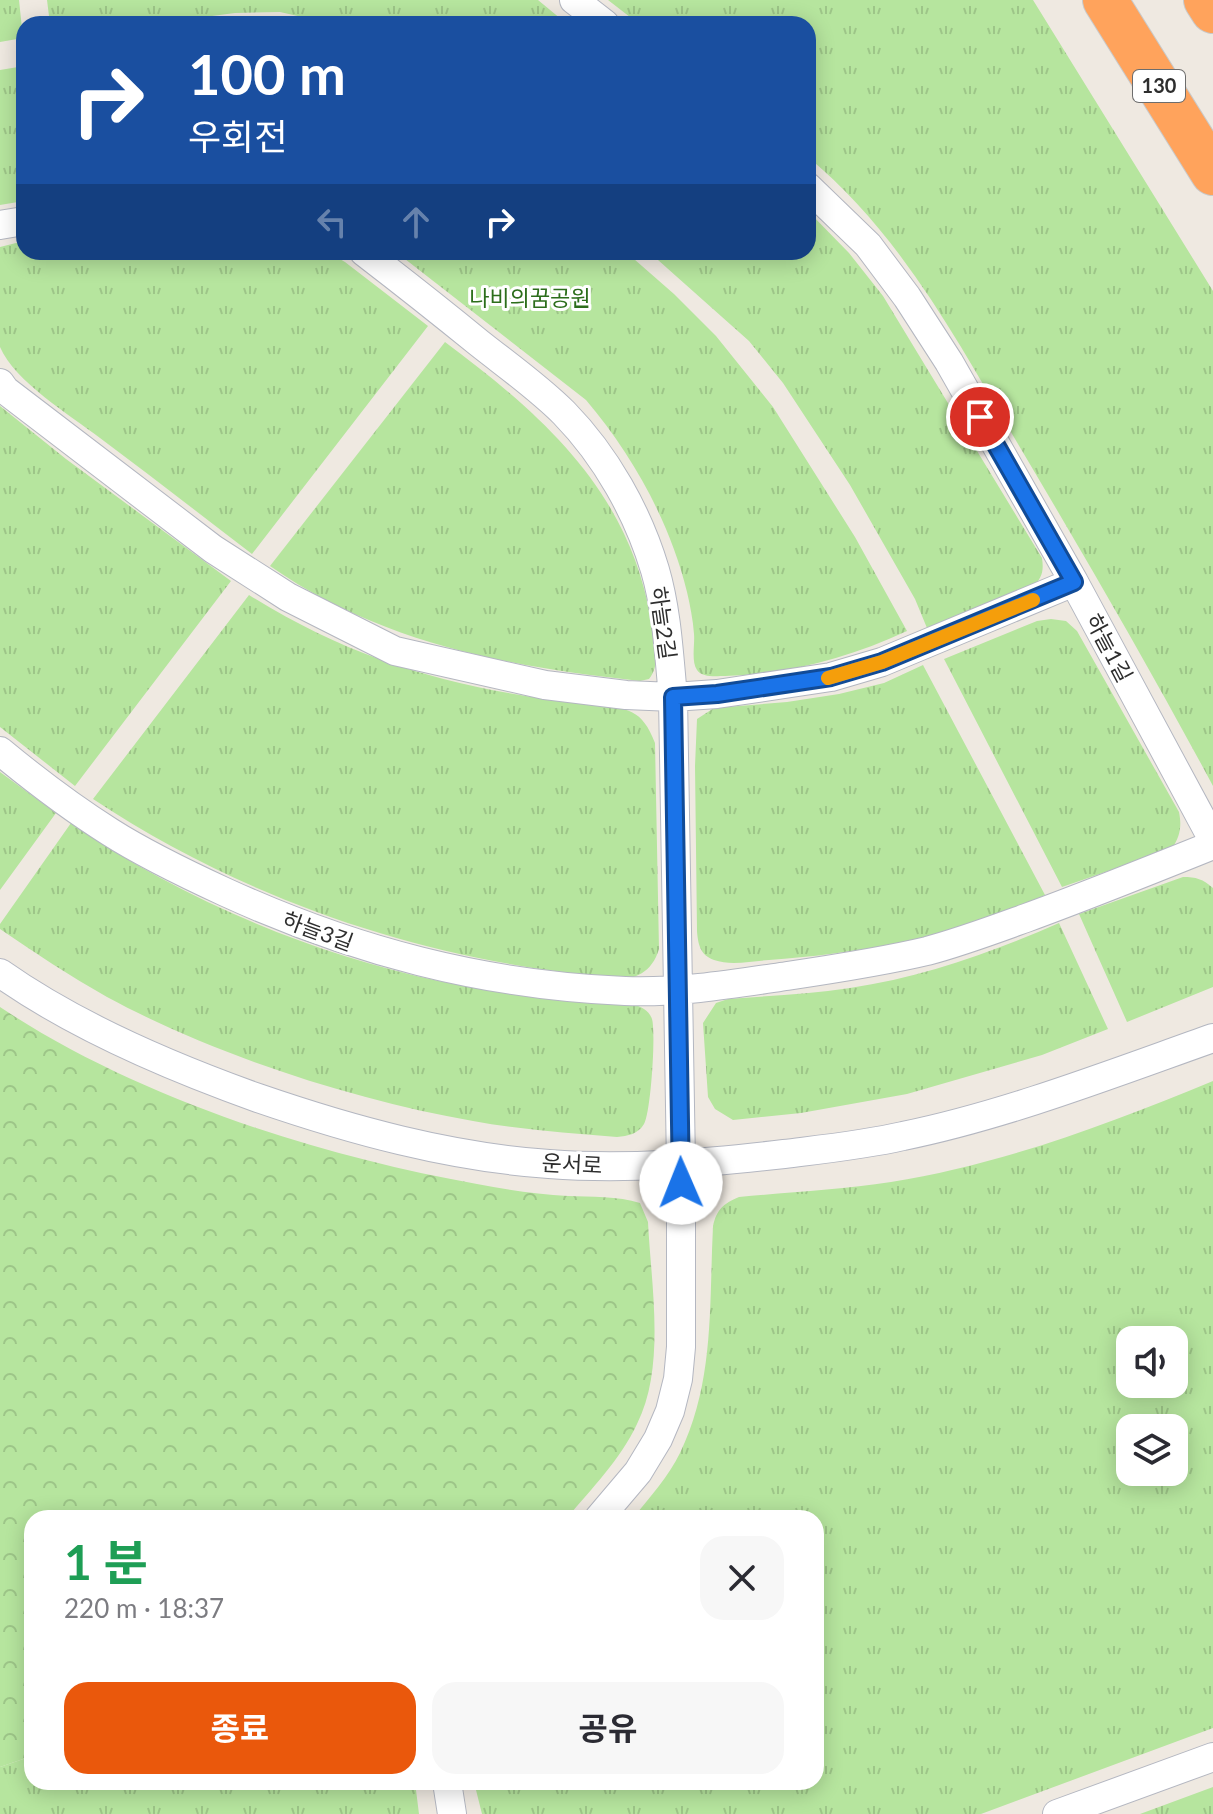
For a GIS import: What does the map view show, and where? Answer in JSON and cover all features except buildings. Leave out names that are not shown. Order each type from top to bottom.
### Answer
[{"type":"highway","name":"130","points":[[1105,0],[1213,173]]},
{"type":"highway","points":[[1206,0],[1213,11]]},
{"type":"street","points":[[574,0],[595,16]]},
{"type":"street","name":"하늘1길","points":[[816,195],[868,245],[907,297],[949,362],[1074,582],[1213,842]]},
{"type":"street","name":"하늘2길","points":[[374,260],[565,414],[607,470],[640,527],[656,573],[666,624],[673,697],[681,1347],[678,1379],[670,1411],[658,1439],[638,1472],[606,1510]]},
{"type":"street","points":[[0,383],[5,390],[213,549],[288,597],[395,651],[545,685],[673,697],[717,694],[831,677],[882,662],[1074,582]]},
{"type":"street","name":"하늘3길","points":[[0,751],[110,833],[188,875],[276,915],[363,947],[450,970],[542,985],[628,991],[735,984],[928,950],[980,935],[1103,890],[1213,842]]},
{"type":"street","name":"운서로","points":[[0,973],[80,1020],[213,1081],[304,1114],[385,1138],[547,1164],[619,1167],[681,1164],[829,1148],[903,1136],[986,1114],[1213,1038]]},
{"type":"street","points":[[1057,1814],[1213,1757]]},
{"type":"street","points":[[448,1790],[452,1814]]},
{"type":"green space","points":[[0,0],[19,0],[21,16],[16,16],[16,39],[0,42]]},
{"type":"green space","points":[[47,0],[538,0],[557,16],[298,16],[280,12],[212,16],[49,16]]},
{"type":"green space","points":[[608,0],[1033,0],[1213,291],[1213,786],[1117,614],[950,329],[872,220],[816,164],[816,16],[629,16]]},
{"type":"green space","points":[[16,67],[16,202],[0,205],[0,70]]},
{"type":"green space","points":[[816,219],[849,253],[883,296],[1042,558],[1042,574],[1038,581],[1032,588],[927,628],[915,599],[850,485],[783,383],[749,341],[658,260],[816,260]]},
{"type":"green space","points":[[16,243],[16,260],[342,260],[428,326],[252,554],[44,397],[7,360],[0,347],[0,247]]},
{"type":"green space","name":"나비의꿈공원","points":[[406,260],[635,260],[716,336],[773,407],[855,537],[907,631],[841,657],[795,668],[749,675],[710,676],[699,673],[694,662],[694,634],[687,592],[671,540],[634,466],[586,400]]},
{"type":"green space","points":[[445,342],[548,428],[577,460],[602,495],[623,533],[640,574],[656,650],[655,666],[649,679],[640,681],[542,668],[447,647],[401,633],[356,614],[270,566]]},
{"type":"green space","points":[[0,406],[231,581],[75,786],[0,727]]},
{"type":"green space","points":[[249,595],[332,640],[415,671],[501,692],[616,707],[639,717],[655,743],[659,949],[652,964],[630,978],[601,979],[494,961],[373,931],[256,888],[145,832],[93,799]]},
{"type":"green space","points":[[1037,621],[1066,621],[1077,631],[1179,812],[1180,822],[1179,836],[1172,849],[1062,887],[944,659]]},
{"type":"green space","points":[[923,665],[1045,895],[945,932],[875,947],[742,963],[721,962],[706,955],[699,945],[697,931],[697,719],[714,708],[839,694],[884,683]]},
{"type":"green space","points":[[0,772],[56,813],[0,890]]},
{"type":"green space","points":[[71,823],[157,876],[202,899],[294,939],[342,955],[439,981],[536,995],[633,1004],[642,1008],[652,1019],[653,1039],[651,1089],[644,1124],[632,1134],[617,1137],[509,1127],[427,1112],[333,1088],[238,1056],[107,997],[0,929],[0,924]]},
{"type":"green space","points":[[1183,877],[1199,879],[1213,888],[1213,987],[1127,1022],[1079,914]]},
{"type":"green space","points":[[1059,923],[1108,1029],[1042,1055],[907,1094],[801,1113],[733,1120],[715,1109],[708,1097],[703,1023],[716,1003],[728,999],[850,988],[904,977],[1009,944]]},
{"type":"green space","points":[[0,1007],[53,1040],[110,1069],[230,1119],[291,1139],[416,1172],[488,1186],[640,1203],[648,1222],[654,1325],[654,1351],[646,1401],[637,1424],[614,1462],[574,1510],[24,1510],[24,1759],[0,1767]]},
{"type":"green space","points":[[1213,1081],[1213,1728],[981,1814],[482,1814],[476,1790],[824,1790],[824,1510],[639,1510],[680,1453],[699,1398],[708,1341],[716,1215],[739,1197],[872,1185],[974,1165],[1055,1141]]},
{"type":"green space","points":[[24,1759],[24,1790],[416,1790],[419,1814],[0,1814],[0,1767]]},
{"type":"green space","points":[[1213,1787],[1213,1814],[1140,1814]]},
{"type":"slow traffic","points":[[828,678],[882,662],[1033,600]]},
{"type":"route","points":[[681,1183],[673,697],[717,694],[831,677],[882,662],[1074,582],[980,417]]}]
